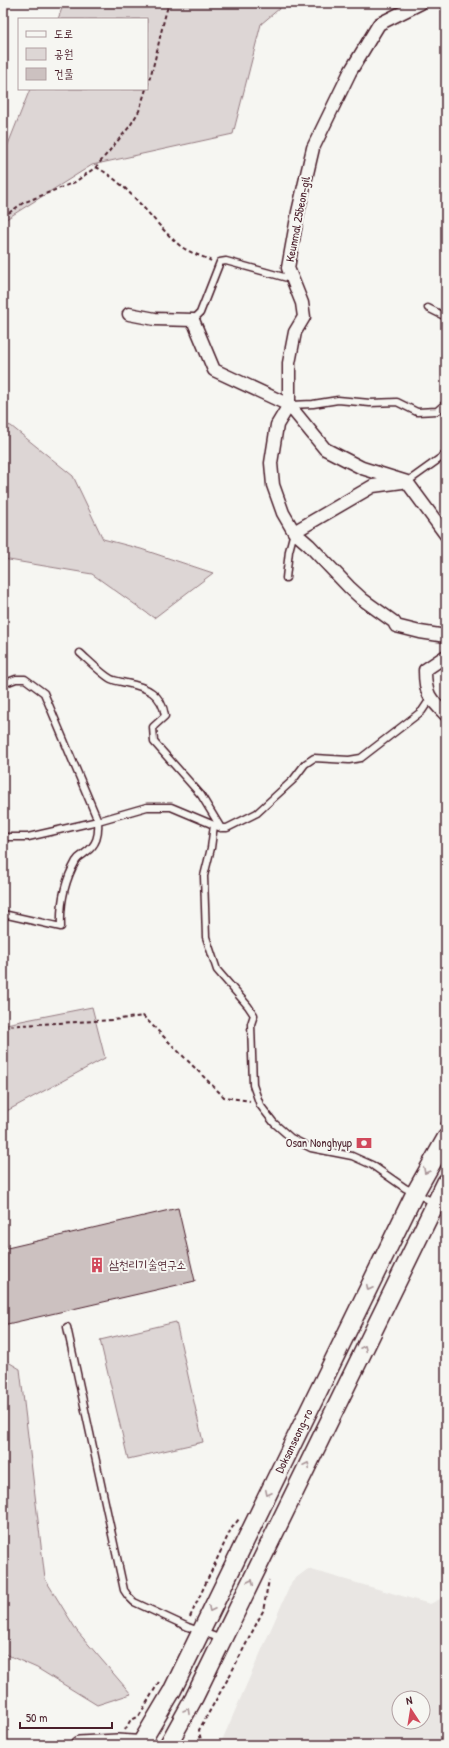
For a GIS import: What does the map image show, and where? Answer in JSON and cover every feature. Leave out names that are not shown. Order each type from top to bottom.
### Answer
[{"type":"street","name":"Keunmal 25beon-gil","points":[[288,405],[289,363],[295,332],[304,317],[302,303],[291,279],[288,268],[298,212],[313,148],[350,72],[379,24],[421,3]]},
{"type":"street","points":[[129,314],[155,319],[193,320],[214,370],[288,405],[326,449],[362,468],[407,482],[446,535]]},
{"type":"street","points":[[288,405],[277,425],[271,463],[273,485],[283,513],[294,532],[309,545],[362,599],[394,622],[396,626],[446,636]]},
{"type":"street","points":[[294,532],[311,524],[373,486],[407,482]]},
{"type":"street","points":[[446,656],[425,670],[425,684],[430,699],[446,715]]},
{"type":"street","name":"Doksanseong-ro","points":[[79,1745],[143,1745],[172,1691],[414,1193],[446,1138]]},
{"type":"street","name":"Doksanseong-ro","points":[[168,1745],[194,1698],[434,1203],[446,1182]]},
{"type":"lane","points":[[193,320],[200,313],[220,262],[226,261],[291,279]]},
{"type":"lane","points":[[428,308],[446,317]]},
{"type":"lane","points":[[288,405],[313,404],[338,400],[398,402],[417,412],[437,411],[446,403]]},
{"type":"lane","points":[[407,482],[446,454]]},
{"type":"lane","points":[[286,578],[289,551],[294,532]]},
{"type":"lane","points":[[80,653],[111,679],[136,685],[151,691],[164,706],[165,716],[153,727],[154,742],[201,795],[221,828]]},
{"type":"lane","points":[[3,684],[16,679],[25,679],[44,694],[98,821],[99,834],[92,848],[77,859],[66,881],[60,906],[61,927],[3,914]]},
{"type":"lane","points":[[3,837],[28,837],[98,821],[148,807],[171,808],[221,828],[227,828],[257,812],[293,780],[305,764],[314,758],[349,760],[361,758],[422,711],[430,699]]},
{"type":"lane","points":[[214,825],[211,848],[204,876],[206,937],[217,970],[254,1015],[251,1024],[253,1085],[259,1102],[274,1123],[291,1138],[312,1148],[352,1156],[372,1165],[398,1184],[434,1203]]},
{"type":"lane","points":[[67,1327],[124,1590],[134,1602],[200,1631],[223,1639]]},
{"type":"path","points":[[148,83],[154,66],[161,30],[169,3]]},
{"type":"path","points":[[3,217],[23,203],[75,182],[96,167],[130,126],[140,111],[146,90]]},
{"type":"path","points":[[96,167],[115,178],[123,185],[148,214],[178,244],[189,251],[201,255],[218,268]]},
{"type":"path","points":[[3,1026],[113,1020],[143,1016],[224,1097],[259,1102]]},
{"type":"path","points":[[199,1745],[202,1741]]},
{"type":"shaded area","points":[[308,1569],[430,1604],[446,1596],[446,1745],[220,1745],[292,1581]]},
{"type":"green space","points":[[64,3],[286,3],[261,24],[233,134],[92,165],[3,221],[3,157],[30,90],[148,90],[148,18],[58,18]]},
{"type":"green space","points":[[3,424],[11,426],[73,476],[103,539],[141,549],[213,573],[154,618],[92,574],[3,559]]},
{"type":"green space","points":[[92,1007],[105,1058],[3,1113],[3,1021],[6,1024]]},
{"type":"green space","points":[[176,1322],[203,1442],[128,1459],[100,1340]]},
{"type":"green space","points":[[3,1359],[20,1369],[45,1579],[77,1631],[131,1694],[97,1705],[37,1668],[3,1653]]},
{"type":"building","name":"삼천리기술연구소","points":[[178,1208],[195,1281],[3,1325],[3,1249]]},
{"type":"place","name":"Osan Nonghyup","points":[[364,1143]]},
{"type":"place","name":"삼천리기술연구소","points":[[97,1265]]}]
